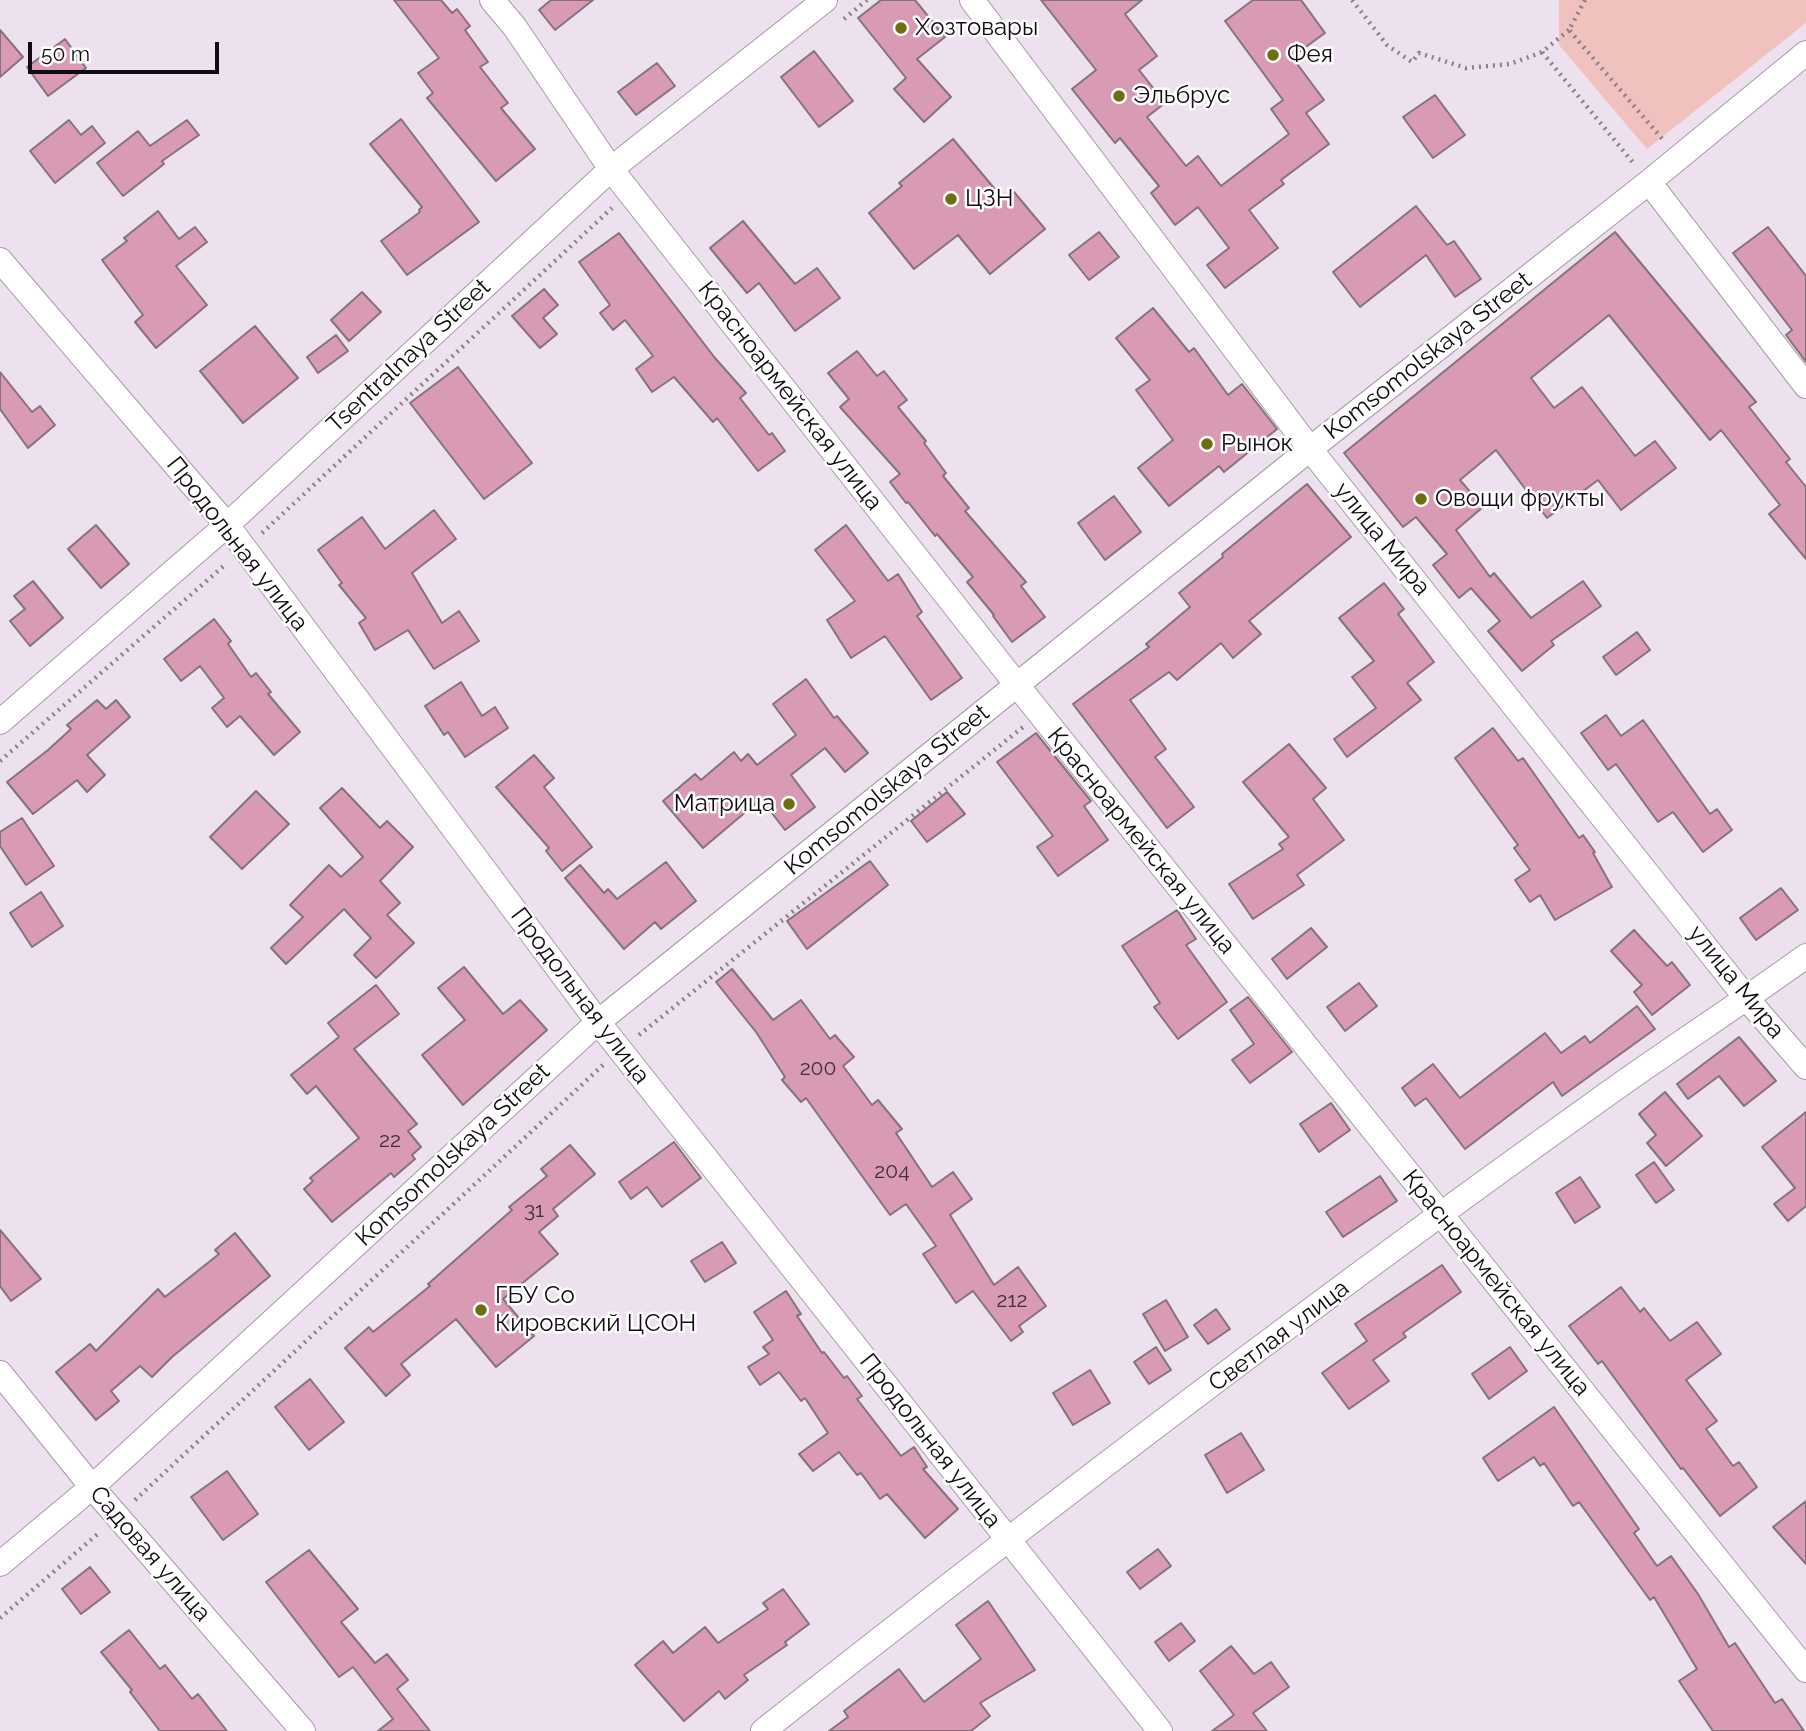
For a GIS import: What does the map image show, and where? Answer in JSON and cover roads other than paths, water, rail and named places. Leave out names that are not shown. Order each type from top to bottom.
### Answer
[{"type":"street","name":"Красноармейская улица","points":[[492,0],[514,26],[611,169],[1039,714],[1806,1670]]},
{"type":"street","name":"Tsentralnaya Street","points":[[0,722],[228,524],[611,169],[825,0]]},
{"type":"street","name":"улица Мира","points":[[972,0],[1310,449],[1747,999],[1806,1067]]},
{"type":"street","name":"Komsomolskaya Street","points":[[0,1564],[92,1487],[598,1022],[1310,449],[1649,182],[1806,53]]},
{"type":"street","points":[[1649,182],[1806,386]]},
{"type":"street","name":"Продольная улица","points":[[0,260],[228,524],[598,1022],[1160,1731]]},
{"type":"street","name":"Светлая улица","points":[[764,1731],[1007,1538],[1441,1215],[1594,1103],[1806,956]]},
{"type":"street","name":"Садовая улица","points":[[0,1373],[92,1487],[303,1731]]},
{"type":"place","name":"Хозтовары","points":[[901,28]]},
{"type":"place","name":"Фея","points":[[1273,55]]},
{"type":"place","name":"Эльбрус","points":[[1119,96]]},
{"type":"place","name":"ЦЗН","points":[[951,199]]},
{"type":"place","name":"Рынок","points":[[1207,444]]},
{"type":"place","name":"Овощи фрукты","points":[[1421,499]]},
{"type":"place","name":"Матрица","points":[[789,804]]},
{"type":"place","name":"ГБУ Со Кировский ЦСОН","points":[[481,1310]]}]
